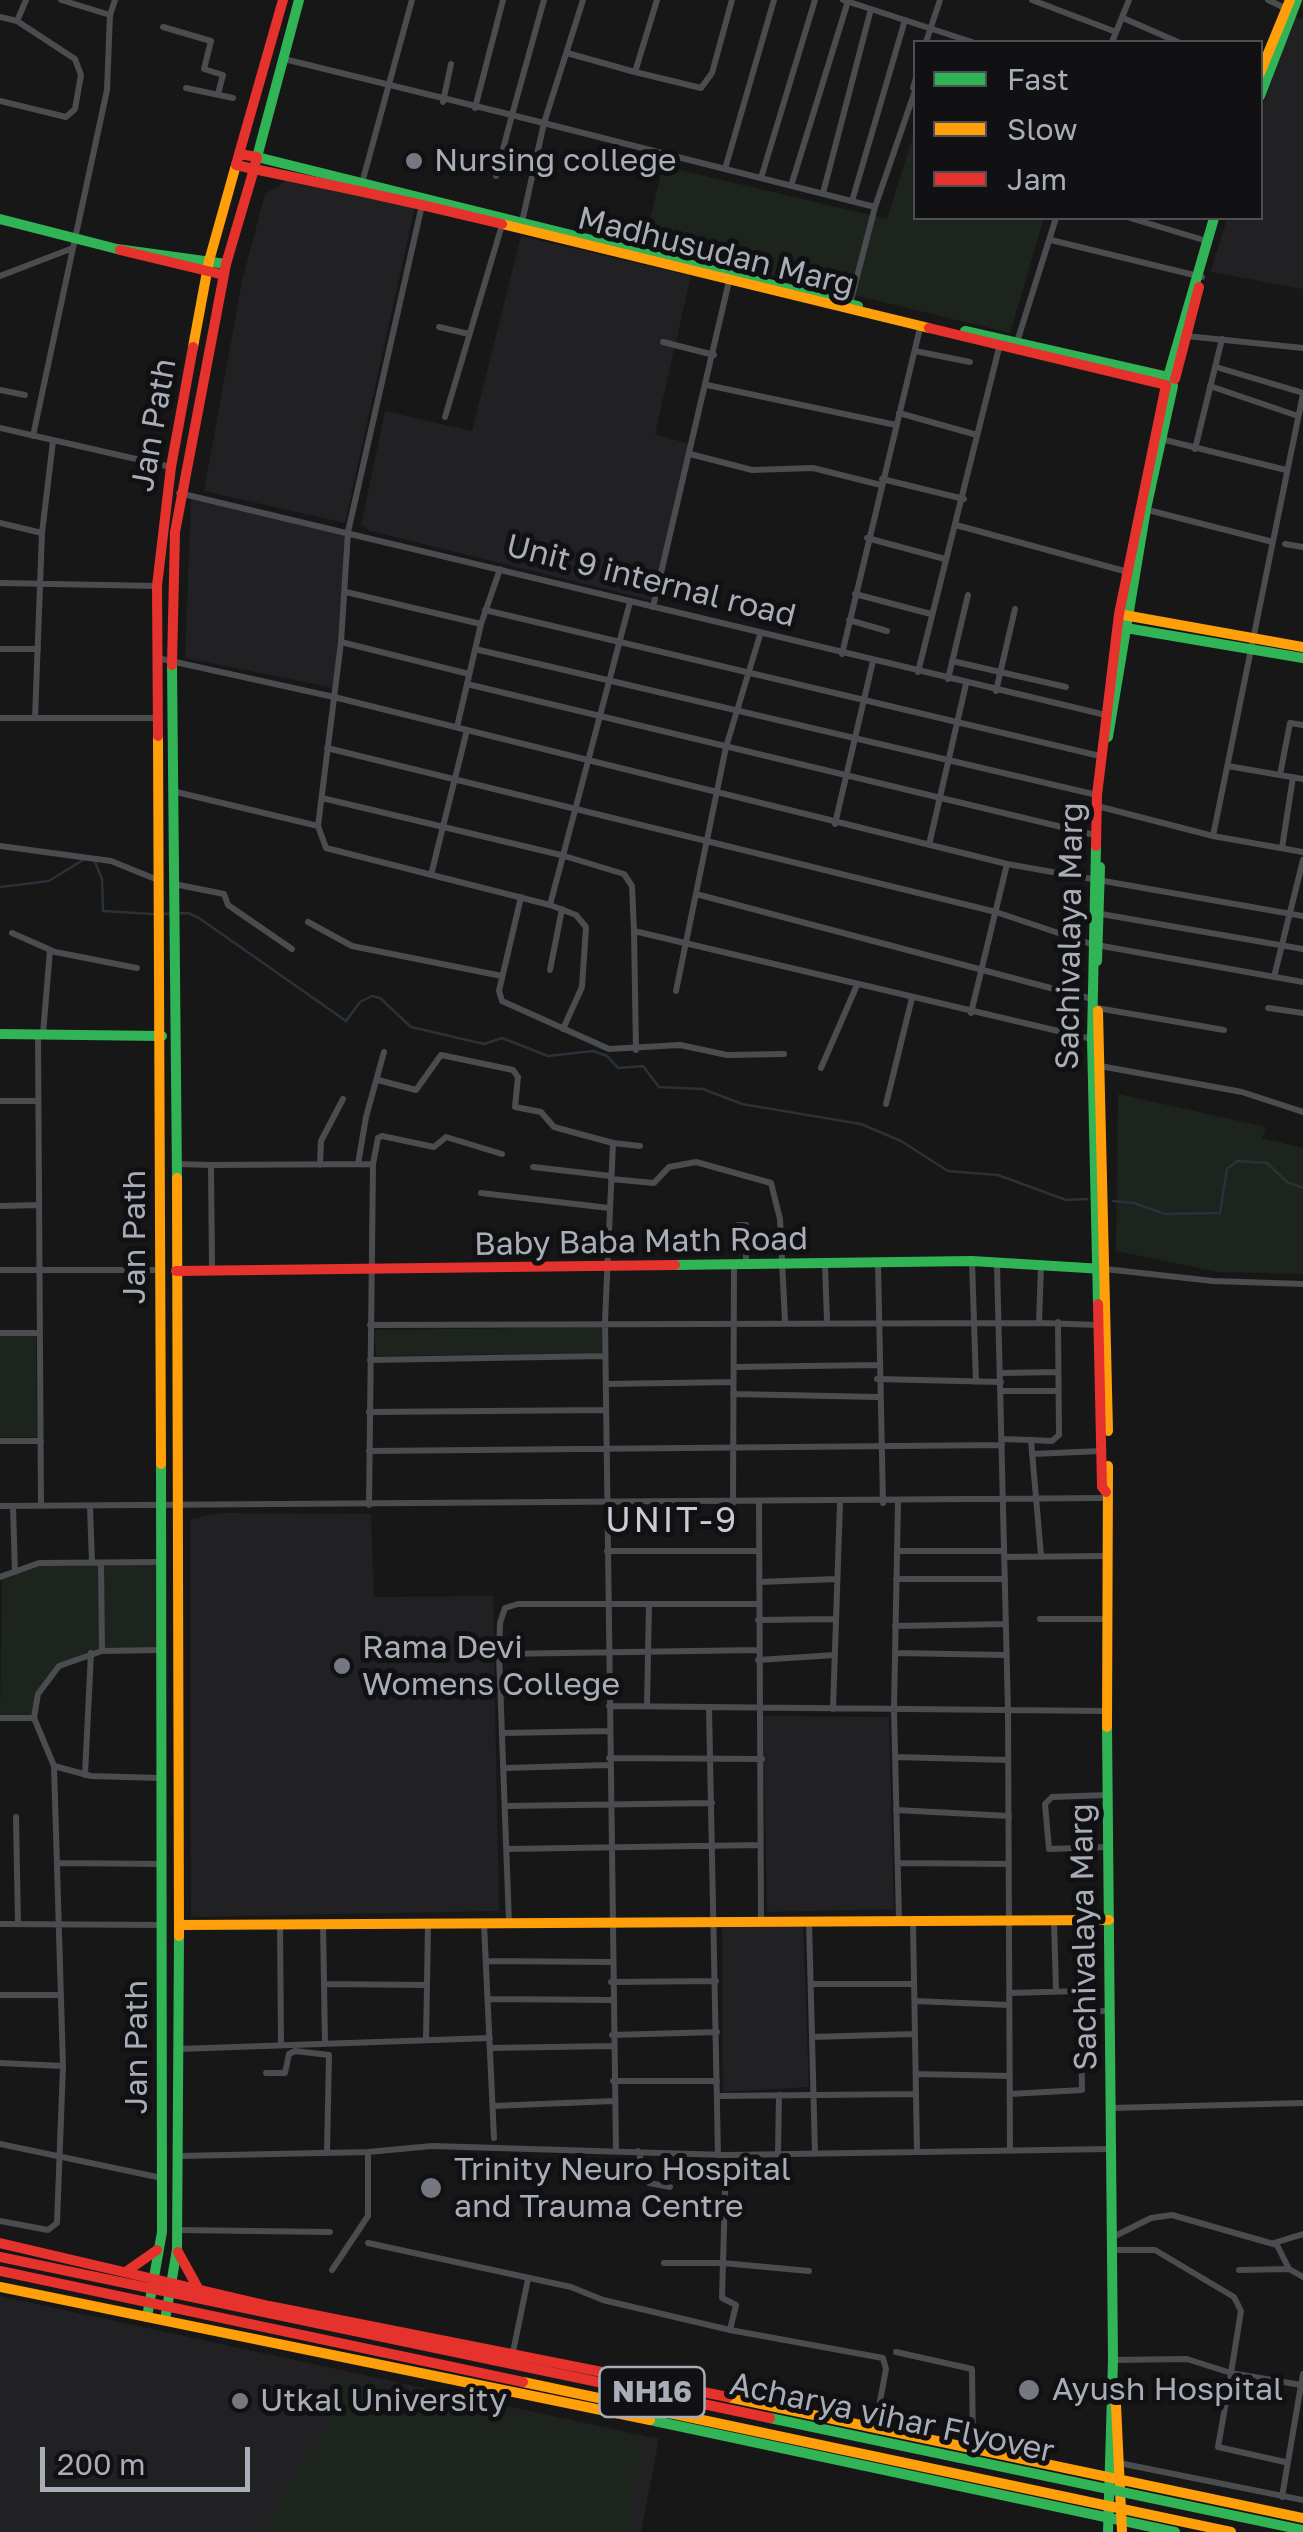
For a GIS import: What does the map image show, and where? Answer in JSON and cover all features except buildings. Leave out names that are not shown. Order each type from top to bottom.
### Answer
[{"type":"main road","name":"Jan Path","points":[[147,2317],[160,2248],[162,2178],[158,586],[171,467],[208,267],[283,0]]},
{"type":"main road","name":"Jan Path","points":[[165,2320],[178,2230],[181,1506],[171,659],[179,492],[225,269],[299,0]]},
{"type":"main road","points":[[1263,76],[1292,3]]},
{"type":"main road","points":[[238,159],[255,163]]},
{"type":"main road","name":"Madhusudan Marg","points":[[255,163],[362,183],[1170,382]]},
{"type":"main road","name":"Madhusudan Marg","points":[[255,163],[920,328],[1018,342],[1170,382]]},
{"type":"main road","points":[[0,219],[74,244],[117,248],[225,269]]},
{"type":"main road","name":"Sachivalaya Marg","points":[[1170,382],[1186,336],[1215,220]]},
{"type":"main road","name":"Sachivalaya Marg","points":[[1094,944],[1100,914],[1095,834],[1100,756],[1128,572],[1170,382],[1215,220]]},
{"type":"main road","name":"Sachivalaya Marg","points":[[1122,621],[1142,509]]},
{"type":"main road","points":[[1122,621],[1252,644],[1303,658]]},
{"type":"main road","points":[[1252,644],[1303,647]]},
{"type":"main road","name":"Sachivalaya Marg","points":[[1108,715],[1094,944],[1107,1556],[1113,2360],[1113,2479],[1108,2532]]},
{"type":"main road","name":"Sachivalaya Marg","points":[[1094,1005],[1092,1040],[1096,1066]]},
{"type":"main road","points":[[0,1034],[175,1036]]},
{"type":"main road","name":"Baby Baba Math Road","points":[[176,1270],[740,1267],[878,1262],[1102,1269]]},
{"type":"main road","name":"Sachivalaya Marg","points":[[1102,1269],[1102,1487],[1106,1495]]},
{"type":"main road","points":[[179,1925],[1108,1920]]},
{"type":"main road","points":[[0,2244],[127,2271],[153,2281],[513,2352],[1303,2518]]},
{"type":"main road","points":[[127,2271],[160,2248]]},
{"type":"main road","points":[[177,2249],[198,2290]]},
{"type":"main road","name":"Acharya vihar Flyover","points":[[0,2258],[1303,2530]]},
{"type":"main road","name":"Acharya vihar Flyover","points":[[0,2272],[1231,2532]]},
{"type":"main road","points":[[0,2287],[1091,2514],[1122,2526],[1176,2532]]},
{"type":"main road","name":"Sachivalaya Marg","points":[[1112,2381],[1118,2462],[1113,2479]]},
{"type":"main road","points":[[1084,2472],[1091,2514]]},
{"type":"main road","points":[[1113,2479],[1122,2526]]},
{"type":"main road","points":[[1140,2525],[1149,2494],[1160,2488]]},
{"type":"street","points":[[17,21],[26,0]]},
{"type":"street","points":[[61,0],[110,15]]},
{"type":"street","points":[[32,436],[107,90],[110,15],[115,0]]},
{"type":"street","points":[[362,183],[412,0]]},
{"type":"street","points":[[475,108],[503,0]]},
{"type":"street","points":[[496,176],[544,0]]},
{"type":"street","points":[[522,222],[544,123],[583,0]]},
{"type":"street","points":[[636,72],[657,0]]},
{"type":"street","points":[[566,53],[701,88],[712,74],[732,0]]},
{"type":"street","points":[[726,169],[774,0]]},
{"type":"street","points":[[760,178],[815,0]]},
{"type":"street","points":[[927,40],[940,0]]},
{"type":"street","points":[[1032,0],[1116,32]]},
{"type":"street","points":[[1113,40],[1129,0]]},
{"type":"street","points":[[1268,0],[1292,3]]},
{"type":"street","points":[[791,186],[845,1],[966,40]]},
{"type":"street","points":[[823,194],[872,9]]},
{"type":"street","points":[[0,17],[17,21],[80,65],[75,109],[60,117],[0,101]]},
{"type":"street","points":[[1124,18],[1174,40]]},
{"type":"street","points":[[852,201],[905,20]]},
{"type":"street","points":[[164,27],[211,41],[204,70],[223,75],[218,94]]},
{"type":"street","points":[[282,59],[876,207]]},
{"type":"street","points":[[444,102],[450,64]]},
{"type":"street","points":[[186,88],[233,98]]},
{"type":"street","points":[[850,304],[913,91]]},
{"type":"street","points":[[422,205],[348,532],[342,642],[318,826],[330,852],[550,905],[586,927],[582,987],[563,1030]]},
{"type":"street","points":[[1018,342],[1056,220]]},
{"type":"street","points":[[1137,220],[1207,241]]},
{"type":"street","points":[[445,417],[502,225]]},
{"type":"street","points":[[1051,240],[1199,276]]},
{"type":"street","points":[[0,276],[74,244]]},
{"type":"street","points":[[653,607],[730,282]]},
{"type":"street","points":[[439,328],[469,334]]},
{"type":"street","points":[[842,654],[920,328]]},
{"type":"street","points":[[1186,336],[1303,348]]},
{"type":"street","points":[[1195,449],[1222,340]]},
{"type":"street","points":[[918,672],[945,558],[964,499],[1000,341]]},
{"type":"street","points":[[663,342],[714,355]]},
{"type":"street","points":[[915,351],[970,362]]},
{"type":"street","points":[[1213,836],[1303,393],[1216,367]]},
{"type":"street","points":[[707,386],[896,425]]},
{"type":"street","points":[[1210,386],[1298,416]]},
{"type":"street","points":[[0,390],[25,395]]},
{"type":"street","points":[[899,414],[977,435]]},
{"type":"street","points":[[0,428],[171,467]]},
{"type":"street","points":[[1158,438],[1286,470]]},
{"type":"street","points":[[35,718],[42,533],[52,441]]},
{"type":"street","points":[[690,454],[752,470],[813,468],[964,499]]},
{"type":"street","name":"Unit 9 internal road","points":[[179,492],[948,680],[1108,715]]},
{"type":"street","points":[[1142,509],[1273,542]]},
{"type":"street","points":[[0,523],[42,533]]},
{"type":"street","points":[[956,525],[1128,572]]},
{"type":"street","points":[[867,538],[945,558]]},
{"type":"street","points":[[1285,544],[1303,546]]},
{"type":"street","points":[[457,728],[480,624],[500,569]]},
{"type":"street","points":[[0,583],[158,586]]},
{"type":"street","points":[[346,592],[480,624]]},
{"type":"street","points":[[855,594],[931,614]]},
{"type":"street","points":[[948,680],[968,595]]},
{"type":"street","points":[[550,905],[597,714],[630,602]]},
{"type":"street","points":[[996,691],[1016,609]]},
{"type":"street","points":[[485,610],[1100,756]]},
{"type":"street","points":[[849,620],[887,631]]},
{"type":"street","points":[[676,991],[726,747],[760,634]]},
{"type":"street","points":[[342,642],[468,674]]},
{"type":"street","points":[[0,649],[38,649]]},
{"type":"street","points":[[475,650],[1097,795]]},
{"type":"street","points":[[157,658],[334,697],[1007,864],[1303,916]]},
{"type":"street","points":[[835,824],[873,661]]},
{"type":"street","points":[[952,662],[1066,687]]},
{"type":"street","points":[[466,684],[1095,834]]},
{"type":"street","points":[[929,844],[966,684]]},
{"type":"street","points":[[0,718],[156,718]]},
{"type":"street","points":[[1280,775],[1290,722],[1303,725]]},
{"type":"street","points":[[431,875],[467,730]]},
{"type":"street","points":[[327,748],[996,912],[1094,944],[1303,982]]},
{"type":"street","points":[[1228,766],[1303,779]]},
{"type":"street","points":[[1282,848],[1293,777]]},
{"type":"street","points":[[172,791],[318,826]]},
{"type":"street","points":[[322,798],[561,854],[628,877],[634,930],[636,1050]]},
{"type":"street","points":[[1101,807],[1213,836],[1303,852]]},
{"type":"street","points":[[0,846],[111,861],[158,880]]},
{"type":"street","points":[[1274,977],[1303,860]]},
{"type":"street","points":[[972,1012],[1007,864]]},
{"type":"street","points":[[174,884],[224,894],[228,905],[292,948]]},
{"type":"street","points":[[696,894],[982,968],[1094,1005],[1224,1030]]},
{"type":"street","points":[[521,897],[502,976],[502,1002],[600,1047],[636,1050],[680,1045],[727,1056],[784,1054]]},
{"type":"street","points":[[550,970],[562,909]]},
{"type":"street","points":[[1100,914],[1303,949]]},
{"type":"street","points":[[308,922],[352,946],[502,976]]},
{"type":"street","points":[[634,930],[1092,1040]]},
{"type":"street","points":[[12,933],[50,950],[138,968]]},
{"type":"street","points":[[41,1506],[38,1101],[40,1034],[50,950]]},
{"type":"street","points":[[821,1068],[857,985]]},
{"type":"street","points":[[886,1104],[912,998]]},
{"type":"street","points":[[1268,1008],[1303,1013]]},
{"type":"street","points":[[358,1164],[384,1052]]},
{"type":"street","points":[[378,1080],[416,1090],[441,1055],[513,1070],[518,1077],[515,1107],[542,1112],[554,1127],[640,1146]]},
{"type":"street","points":[[1096,1066],[1242,1092],[1303,1112]]},
{"type":"street","points":[[320,1164],[321,1141],[343,1099]]},
{"type":"street","points":[[0,1101],[38,1101]]},
{"type":"street","points":[[369,1505],[373,1164],[382,1136],[434,1147],[446,1137],[502,1154]]},
{"type":"street","points":[[613,1143],[605,1356],[616,2150]]},
{"type":"street","points":[[534,1167],[654,1183],[669,1167],[696,1162],[771,1183],[778,1201],[784,1321]]},
{"type":"street","points":[[176,1164],[373,1164]]},
{"type":"street","points":[[211,1164],[212,1270]]},
{"type":"street","points":[[482,1193],[609,1208]]},
{"type":"street","points":[[0,1206],[39,1206]]},
{"type":"street","points":[[733,1503],[734,1321],[746,1225],[738,1225]]},
{"type":"street","points":[[878,1262],[877,1379],[883,1503]]},
{"type":"street","points":[[972,1262],[976,1382]]},
{"type":"street","points":[[997,1264],[1008,1711],[1010,2151]]},
{"type":"street","points":[[825,1265],[827,1320]]},
{"type":"street","points":[[1039,1322],[1041,1265]]},
{"type":"street","points":[[1102,1269],[1303,1284]]},
{"type":"street","points":[[0,1270],[160,1270]]},
{"type":"street","points":[[370,1325],[827,1320],[1100,1324]]},
{"type":"street","points":[[369,1450],[880,1446],[1052,1440],[1059,1435],[1058,1322]]},
{"type":"street","points":[[0,1333],[40,1333]]},
{"type":"street","points":[[370,1360],[605,1356]]},
{"type":"street","points":[[734,1367],[878,1365]]},
{"type":"street","points":[[1000,1372],[1058,1372]]},
{"type":"street","points":[[877,1379],[976,1382],[1058,1391]]},
{"type":"street","points":[[606,1384],[734,1382]]},
{"type":"street","points":[[734,1394],[878,1398]]},
{"type":"street","points":[[369,1412],[606,1410]]},
{"type":"street","points":[[1031,1440],[1040,1555]]},
{"type":"street","points":[[0,1441],[40,1441]]},
{"type":"street","points":[[1032,1454],[1102,1451]]},
{"type":"street","points":[[0,1506],[1003,1502],[1106,1495]]},
{"type":"street","points":[[898,1502],[894,1710],[899,1922]]},
{"type":"street","points":[[759,1503],[761,1922]]},
{"type":"street","points":[[833,1709],[840,1503]]},
{"type":"street","points":[[13,1506],[15,1574]]},
{"type":"street","points":[[90,1506],[102,1651]]},
{"type":"street","points":[[607,1551],[759,1552]]},
{"type":"street","points":[[896,1551],[1107,1556]]},
{"type":"street","points":[[0,1577],[39,1563],[159,1562]]},
{"type":"street","points":[[758,1582],[837,1578]]},
{"type":"street","points":[[896,1578],[1005,1579]]},
{"type":"street","points":[[509,1923],[499,1654],[501,1614],[511,1606],[758,1604]]},
{"type":"street","points":[[647,1706],[649,1605]]},
{"type":"street","points":[[1040,1619],[1107,1619]]},
{"type":"street","points":[[758,1620],[836,1620]]},
{"type":"street","points":[[895,1626],[1006,1624]]},
{"type":"street","points":[[0,2221],[54,2228],[60,2156],[64,2066],[54,1766],[34,1718],[38,1694],[59,1666],[90,1653],[161,1650]]},
{"type":"street","points":[[85,1775],[90,1653]]},
{"type":"street","points":[[499,1654],[835,1655]]},
{"type":"street","points":[[894,1654],[1006,1654]]},
{"type":"street","points":[[501,1694],[608,1692]]},
{"type":"street","points":[[608,1706],[1106,1711]]},
{"type":"street","points":[[709,1707],[717,2096],[724,2223],[721,2296],[736,2306],[730,2330]]},
{"type":"street","points":[[0,1718],[34,1718]]},
{"type":"street","points":[[504,1733],[609,1731]]},
{"type":"street","points":[[895,1757],[1008,1760]]},
{"type":"street","points":[[504,1768],[762,1759]]},
{"type":"street","points":[[54,1766],[85,1775],[160,1778]]},
{"type":"street","points":[[1107,1847],[1049,1848],[1045,1804],[1052,1797],[1108,1795]]},
{"type":"street","points":[[506,1806],[712,1803]]},
{"type":"street","points":[[896,1810],[1008,1816]]},
{"type":"street","points":[[16,1817],[18,1924]]},
{"type":"street","points":[[507,1850],[760,1845]]},
{"type":"street","points":[[57,1863],[161,1864]]},
{"type":"street","points":[[898,1864],[1008,1864]]},
{"type":"street","points":[[1054,1921],[1056,1990]]},
{"type":"street","points":[[1010,2094],[1082,2090],[1079,1921]]},
{"type":"street","points":[[809,1922],[816,2154]]},
{"type":"street","points":[[913,1922],[917,2152]]},
{"type":"street","points":[[0,1924],[162,1925]]},
{"type":"street","points":[[280,1924],[281,2044]]},
{"type":"street","points":[[323,1924],[325,2043]]},
{"type":"street","points":[[426,2040],[428,1924]]},
{"type":"street","points":[[484,1924],[494,2138]]},
{"type":"street","points":[[486,1961],[611,1962]]},
{"type":"street","points":[[611,1982],[716,1982]]},
{"type":"street","points":[[324,1984],[427,1985]]},
{"type":"street","points":[[811,1984],[914,1984]]},
{"type":"street","points":[[1010,1992],[1080,1991]]},
{"type":"street","points":[[0,1995],[61,1995]]},
{"type":"street","points":[[488,1999],[612,2000]]},
{"type":"street","points":[[914,2001],[1010,2006]]},
{"type":"street","points":[[1081,2011],[1110,2011]]},
{"type":"street","points":[[612,2035],[717,2032]]},
{"type":"street","points":[[812,2036],[915,2034]]},
{"type":"street","points":[[179,2048],[490,2038]]},
{"type":"street","points":[[490,2048],[612,2046]]},
{"type":"street","points":[[266,2073],[285,2073],[289,2054],[295,2051],[330,2055],[327,2153]]},
{"type":"street","points":[[0,2063],[64,2066]]},
{"type":"street","points":[[916,2074],[1010,2076]]},
{"type":"street","points":[[613,2081],[717,2080]]},
{"type":"street","points":[[717,2096],[916,2094]]},
{"type":"street","points":[[778,2154],[779,2095]]},
{"type":"street","points":[[493,2106],[614,2101]]},
{"type":"street","points":[[1111,2108],[1303,2103]]},
{"type":"street","points":[[0,2144],[162,2178]]},
{"type":"street","points":[[178,2156],[368,2152],[432,2146],[722,2155],[1110,2149]]},
{"type":"street","points":[[638,2151],[649,2183],[670,2187]]},
{"type":"street","points":[[332,2270],[368,2216],[368,2152]]},
{"type":"street","points":[[1112,2232],[1172,2214],[1273,2243],[1303,2234]]},
{"type":"street","points":[[178,2230],[330,2232]]},
{"type":"street","points":[[1112,2232],[1154,2250],[1239,2302],[1218,2447],[1285,2462]]},
{"type":"street","points":[[368,2242],[730,2330],[883,2358],[886,2369],[875,2428]]},
{"type":"street","points":[[1273,2243],[1288,2269]]},
{"type":"street","points":[[664,2263],[723,2263],[809,2272]]},
{"type":"street","points":[[1238,2270],[1288,2269],[1303,2277]]},
{"type":"street","points":[[513,2352],[528,2279]]},
{"type":"street","points":[[896,2352],[972,2368],[973,2448]]},
{"type":"street","points":[[1113,2360],[1187,2359],[1231,2373],[1302,2385]]},
{"type":"street","points":[[1271,2512],[1278,2496],[1303,2374]]},
{"type":"street","points":[[1118,2462],[1303,2500]]},
{"type":"shaded area","points":[[1294,16],[1303,20],[1303,289],[1211,272],[1226,220],[1263,220],[1263,106]]},
{"type":"shaded area","points":[[913,136],[913,220],[1043,220],[1010,333],[644,244],[663,166],[887,219]]},
{"type":"shaded area","points":[[286,181],[415,207],[345,523],[204,491],[242,281],[265,194]]},
{"type":"shaded area","points":[[521,236],[691,276],[655,434],[692,445],[658,602],[370,531],[361,525],[385,411],[472,431]]},
{"type":"shaded area","points":[[191,499],[346,533],[334,688],[185,658]]},
{"type":"shaded area","points":[[1118,1094],[1266,1127],[1262,1138],[1303,1148],[1303,1274],[1218,1272],[1116,1251]]},
{"type":"shaded area","points":[[602,1327],[602,1353],[376,1356],[374,1330]]},
{"type":"shaded area","points":[[0,1336],[36,1336],[37,1437],[0,1437]]},
{"type":"shaded area","name":"Rama Devi Womens College","points":[[220,1513],[371,1514],[374,1597],[493,1596],[499,1911],[191,1917],[190,1519]]},
{"type":"shaded area","points":[[158,1563],[160,1649],[103,1650],[102,1564]]},
{"type":"shaded area","points":[[39,1565],[99,1565],[101,1650],[57,1666],[37,1693],[33,1717],[0,1716],[2,1579]]},
{"type":"shaded area","points":[[763,1716],[889,1717],[894,1909],[767,1912]]},
{"type":"shaded area","points":[[722,1924],[803,1925],[809,2087],[723,2092]]},
{"type":"shaded area","name":"Utkal University","points":[[0,2296],[659,2439],[641,2532],[0,2532]]},
{"type":"shaded area","points":[[335,2378],[645,2436],[627,2532],[266,2532],[280,2497],[328,2425]]},
{"type":"waterway","points":[[0,887],[49,881],[83,860]]},
{"type":"waterway","points":[[95,862],[102,879],[103,911],[153,914]]},
{"type":"waterway","points":[[161,914],[188,913],[199,918],[346,1021],[360,1002],[372,996],[380,998],[411,1027],[484,1044],[502,1038],[548,1056],[593,1051],[607,1056],[618,1068],[643,1066],[659,1087],[703,1089],[742,1104],[861,1124],[901,1141],[948,1171],[998,1175],[1066,1200],[1087,1199]]},
{"type":"waterway","points":[[1113,1201],[1134,1203],[1165,1214],[1220,1213],[1227,1169],[1237,1161],[1267,1163],[1287,1182],[1303,1188]]},
{"type":"traffic: fast","points":[[299,0],[257,157],[858,306]]},
{"type":"traffic: fast","points":[[1263,88],[1297,0]]},
{"type":"traffic: fast","points":[[0,219],[117,249],[226,264]]},
{"type":"traffic: fast","points":[[965,331],[1168,377],[1213,220]]},
{"type":"traffic: fast","points":[[1108,737],[1146,509],[1173,386]]},
{"type":"traffic: fast","points":[[1120,627],[1303,658]]},
{"type":"traffic: fast","points":[[172,665],[177,1178]]},
{"type":"traffic: fast","points":[[1096,846],[1092,1039],[1098,1304]]},
{"type":"traffic: fast","points":[[1097,961],[1100,867]]},
{"type":"traffic: fast","points":[[0,1034],[162,1036]]},
{"type":"traffic: fast","points":[[675,1265],[972,1261],[1103,1269]]},
{"type":"traffic: fast","points":[[147,2317],[162,2232],[161,1464]]},
{"type":"traffic: fast","points":[[1107,1727],[1113,2360],[1108,2532]]},
{"type":"traffic: fast","points":[[165,2320],[177,2249],[179,1936]]},
{"type":"traffic: fast","points":[[770,2418],[1303,2530]]},
{"type":"traffic: fast","points":[[650,2420],[1175,2532]]},
{"type":"traffic: slow","points":[[1263,66],[1290,0]]},
{"type":"traffic: slow","points":[[193,347],[209,261],[236,165]]},
{"type":"traffic: slow","points":[[502,224],[929,328]]},
{"type":"traffic: slow","points":[[1124,615],[1303,647]]},
{"type":"traffic: slow","points":[[158,736],[161,1464]]},
{"type":"traffic: slow","points":[[1098,1011],[1108,1431]]},
{"type":"traffic: slow","points":[[177,1178],[179,1936]]},
{"type":"traffic: slow","points":[[1107,1727],[1108,1466]]},
{"type":"traffic: slow","points":[[179,1925],[1109,1920]]},
{"type":"traffic: slow","points":[[0,2287],[650,2420]]},
{"type":"traffic: slow","points":[[523,2382],[1231,2532]]},
{"type":"traffic: slow","points":[[728,2397],[1303,2518]]},
{"type":"traffic: slow","points":[[1116,2405],[1122,2532]]},
{"type":"traffic: jam","points":[[239,154],[283,0]]},
{"type":"traffic: jam","points":[[172,665],[175,532],[226,264],[254,169],[257,157],[239,154],[236,165],[254,169],[359,191],[502,224]]},
{"type":"traffic: jam","points":[[120,250],[224,275]]},
{"type":"traffic: jam","points":[[1175,379],[1199,287]]},
{"type":"traffic: jam","points":[[929,328],[1166,385],[1119,614],[1097,795],[1096,846]]},
{"type":"traffic: jam","points":[[158,736],[157,586],[171,467],[193,347]]},
{"type":"traffic: jam","points":[[176,1271],[675,1265]]},
{"type":"traffic: jam","points":[[1098,1304],[1102,1487],[1106,1492]]},
{"type":"traffic: jam","points":[[0,2243],[269,2306],[728,2397]]},
{"type":"traffic: jam","points":[[127,2271],[157,2250]]},
{"type":"traffic: jam","points":[[178,2252],[199,2290]]},
{"type":"traffic: jam","points":[[0,2257],[770,2418]]},
{"type":"traffic: jam","points":[[0,2271],[523,2382]]},
{"type":"place","name":"Nursing college","points":[[414,161]]},
{"type":"place","name":"Rama Devi Womens College","points":[[342,1666]]},
{"type":"place","name":"Trinity Neuro Hospital and Trauma Centre","points":[[431,2188]]},
{"type":"place","name":"Ayush Hospital","points":[[1029,2390]]},
{"type":"place","name":"Utkal University","points":[[240,2401]]},
{"type":"district","name":"UNIT-9","points":[[672,1521]]}]
